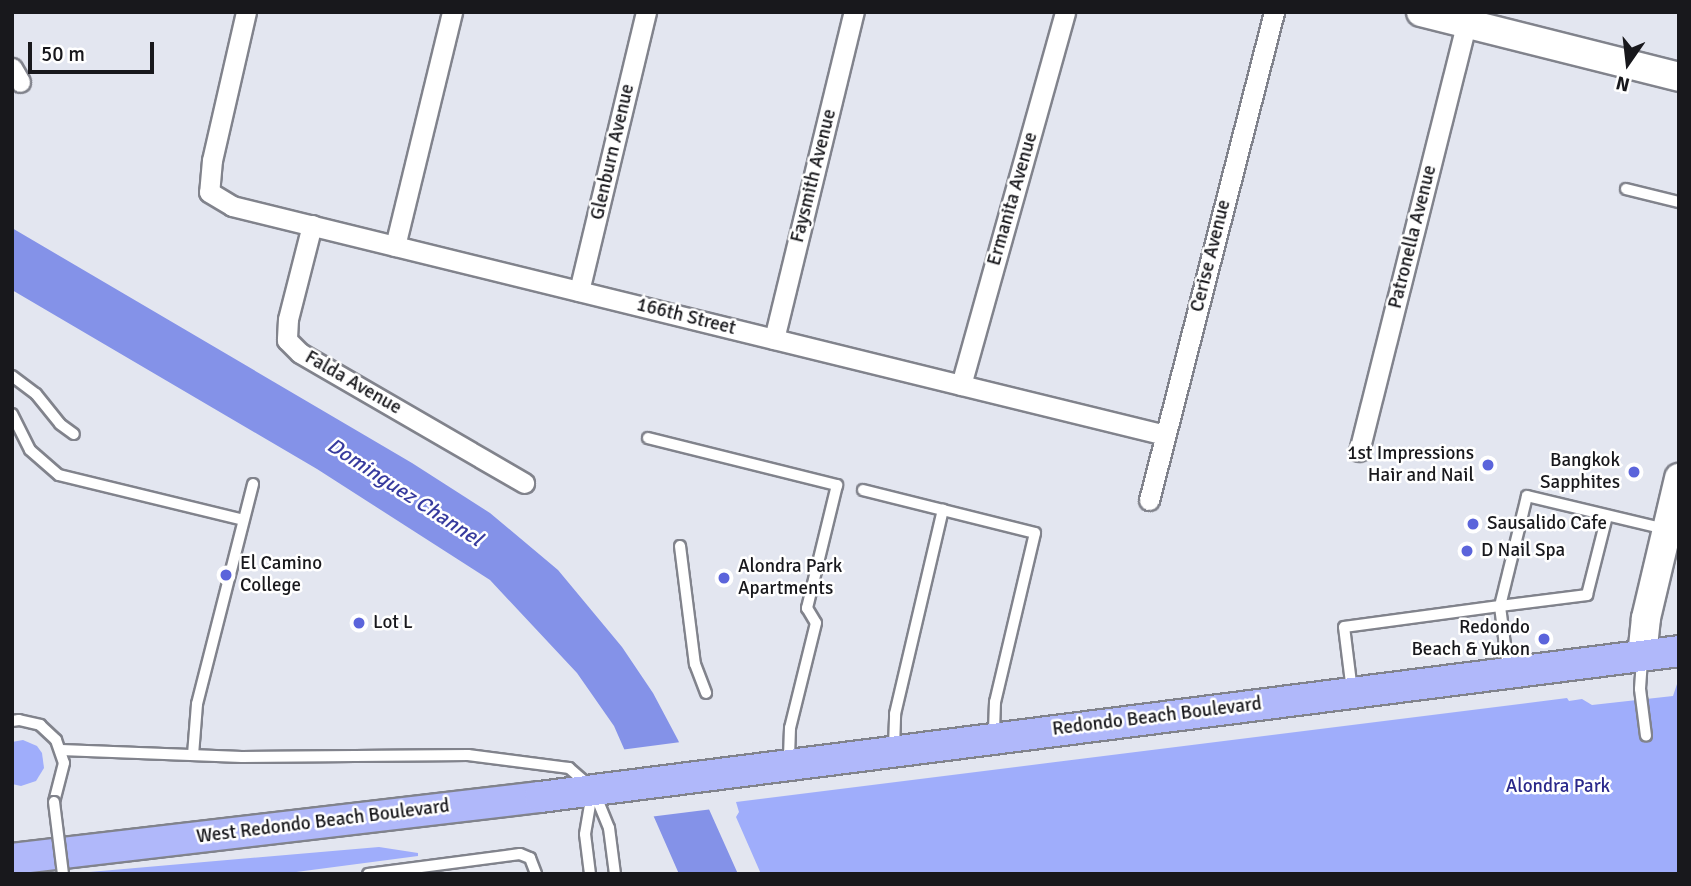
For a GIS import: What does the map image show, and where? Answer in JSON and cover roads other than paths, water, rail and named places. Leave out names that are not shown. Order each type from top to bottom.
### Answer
[{"type":"main road","name":"Redondo Beach Boulevard","points":[[635,785],[1679,651]]},
{"type":"main road","name":"West Redondo Beach Boulevard","points":[[12,859],[635,785]]},
{"type":"street","name":"166th Street","points":[[246,12],[212,160],[209,192],[232,206],[1166,435]]},
{"type":"street","points":[[395,246],[452,12]]},
{"type":"street","name":"Glenburn Avenue","points":[[579,291],[646,12]]},
{"type":"street","name":"Faysmith Avenue","points":[[774,339],[854,12]]},
{"type":"street","name":"Ermanita Avenue","points":[[961,385],[1065,12]]},
{"type":"street","name":"Cerise Avenue","points":[[1149,500],[1274,12]]},
{"type":"street","points":[[1421,12],[1679,77]]},
{"type":"street","name":"Patronella Avenue","points":[[1359,451],[1466,24]]},
{"type":"street","name":"Falda Avenue","points":[[312,225],[288,319],[288,340],[300,353],[524,483]]},
{"type":"street","points":[[1642,656],[1646,618],[1678,487]]},
{"type":"lane","points":[[1626,189],[1679,202]]},
{"type":"lane","points":[[12,376],[36,394],[60,424],[74,434]]},
{"type":"lane","points":[[12,414],[30,450],[59,475],[243,520]]},
{"type":"lane","points":[[648,438],[837,485],[807,608],[816,623],[790,727],[789,765]]},
{"type":"lane","points":[[193,755],[192,730],[197,704],[253,484]]},
{"type":"lane","points":[[863,491],[1035,533],[995,702],[994,738]]},
{"type":"lane","points":[[1508,672],[1500,606],[1527,496],[1667,529]]},
{"type":"lane","points":[[894,751],[895,714],[943,510]]},
{"type":"lane","points":[[1352,692],[1345,627],[1587,595],[1607,516]]},
{"type":"lane","points":[[680,546],[695,664],[706,693]]},
{"type":"lane","points":[[1642,656],[1640,689],[1646,736]]},
{"type":"lane","points":[[12,721],[40,725],[53,734],[61,750],[63,774],[54,802],[63,874]]},
{"type":"lane","points":[[61,750],[193,755],[468,755],[569,768],[593,789],[610,828],[615,874]]},
{"type":"lane","points":[[590,874],[585,834],[593,789]]},
{"type":"lane","points":[[368,874],[520,854],[530,858],[536,874]]},
{"type":"water","name":"Dominguez Channel","points":[[12,228],[412,463],[490,513],[558,570],[622,647],[653,693],[678,740],[738,874],[679,874],[614,726],[577,673],[490,580],[317,469],[12,290]]},
{"type":"place","name":"1st Impressions Hair and Nail","points":[[1488,465]]},
{"type":"place","name":"Bangkok Sapphites","points":[[1634,472]]},
{"type":"place","name":"Sausalido Cafe","points":[[1473,524]]},
{"type":"place","name":"D Nail Spa","points":[[1467,551]]},
{"type":"place","name":"El Camino College","points":[[226,575]]},
{"type":"place","name":"Alondra Park Apartments","points":[[724,578]]},
{"type":"place","name":"Lot L","points":[[359,623]]},
{"type":"place","name":"Redondo Beach & Yukon","points":[[1544,639]]},
{"type":"park label","name":"Alondra Park","points":[[1558,787]]}]
